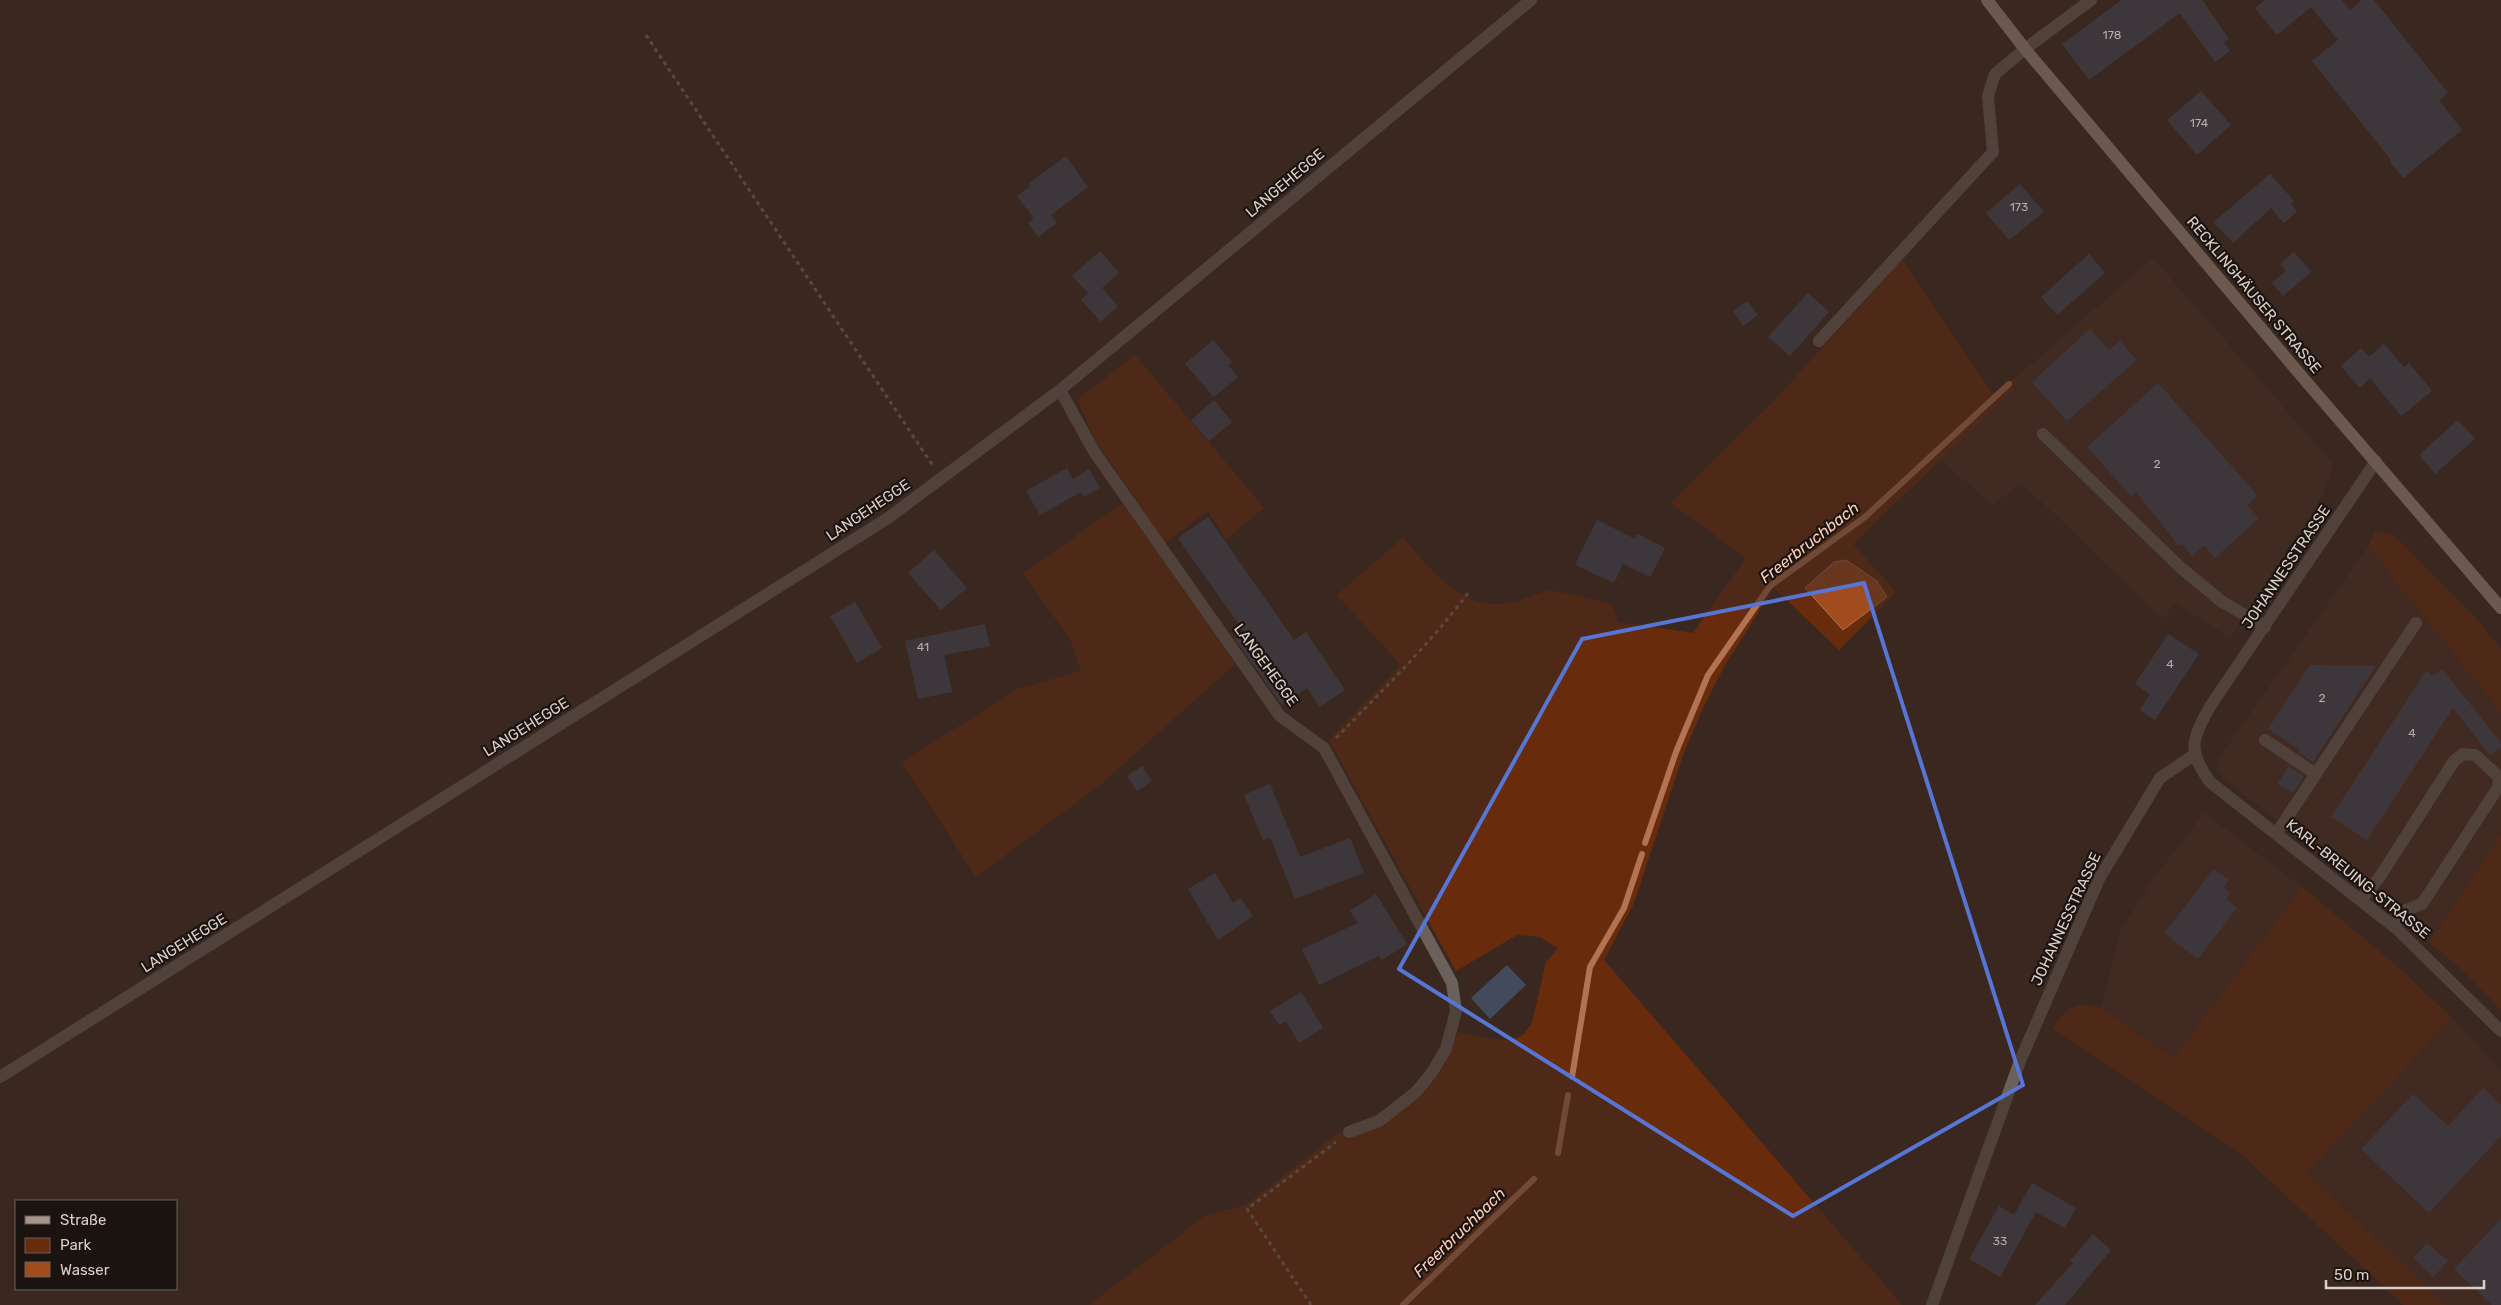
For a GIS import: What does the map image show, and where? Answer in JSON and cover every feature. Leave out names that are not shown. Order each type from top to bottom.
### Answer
[{"type":"main road","name":"RECKLINGHÄUSER STRASSE","points":[[1987,0],[2025,49],[2304,380],[2376,461],[2501,608]]},
{"type":"street","name":"LANGEHEGGE","points":[[0,1077],[888,518],[1060,390],[1531,0]]},
{"type":"street","points":[[1819,341],[1993,152],[1988,96],[1995,74],[2090,0]]},
{"type":"street","name":"LANGEHEGGE","points":[[1060,390],[1095,452],[1280,716],[1324,748]]},
{"type":"street","points":[[2043,434],[2181,568],[2221,601],[2265,627]]},
{"type":"street","name":"JOHANNESSTRASSE","points":[[1932,1305],[2020,1062],[2099,879],[2160,778],[2194,755],[2194,736],[2209,708],[2376,461]]},
{"type":"street","points":[[2276,834],[2416,622]]},
{"type":"street","points":[[2265,740],[2316,774]]},
{"type":"street","points":[[1324,748],[1452,983],[1456,1011],[1446,1049],[1431,1074],[1415,1093],[1380,1121],[1349,1132]]},
{"type":"street","points":[[2361,900],[2379,878],[2454,761],[2463,754],[2475,755],[2498,776],[2499,786],[2422,904],[2406,910],[2393,926]]},
{"type":"street","name":"KARL-BREUING-STRASSE","points":[[2194,755],[2210,782],[2393,926],[2429,958],[2501,1031]]},
{"type":"path","points":[[646,34],[941,479]]},
{"type":"path","points":[[1324,748],[1399,674],[1468,593]]},
{"type":"path","points":[[1311,1305],[1247,1210],[1349,1132]]},
{"type":"highlighted area","points":[[1864,583],[2023,1085],[1793,1216],[1399,969],[1582,639]]},
{"type":"shaded area","points":[[2153,258],[2333,464],[2323,495],[2230,638],[2175,602],[2163,619],[2022,483],[1992,505],[1940,459],[2012,391],[2018,376]]},
{"type":"shaded area","points":[[2368,547],[2501,712],[2501,834],[2430,943],[2234,786],[2220,773],[2216,762]]},
{"type":"shaded area","points":[[2204,813],[2302,887],[2174,1058],[2101,1008],[2121,930],[2150,883]]},
{"type":"shaded area","points":[[2452,1018],[2501,1071],[2501,1305],[2446,1305],[2306,1173]]},
{"type":"green space","points":[[1902,260],[1993,394],[2018,376],[2012,391],[1853,544],[1896,592],[1839,650],[1774,588],[1725,665],[1704,706],[1683,755],[1634,903],[1604,960],[1902,1305],[1089,1305],[1206,1215],[1246,1205],[1341,1131],[1348,1140],[1386,1121],[1409,1106],[1420,1097],[1438,1075],[1459,1032],[1498,1040],[1512,1040],[1523,1035],[1532,1023],[1546,962],[1558,948],[1540,937],[1517,935],[1456,971],[1329,740],[1401,665],[1337,595],[1403,538],[1447,584],[1474,600],[1488,604],[1504,604],[1548,591],[1562,592],[1612,604],[1618,622],[1693,633],[1746,558],[1671,503],[1774,401]]},
{"type":"green space","points":[[1135,355],[1264,508],[1226,539],[1208,511],[1165,543],[1095,439],[1077,400]]},
{"type":"green space","points":[[1123,503],[1235,664],[1100,785],[976,877],[902,762],[1018,689],[1081,671],[1070,639],[1023,573]]},
{"type":"green space","points":[[2375,532],[2393,534],[2479,622],[2501,649],[2501,712],[2368,547]]},
{"type":"green space","points":[[2501,834],[2501,1010],[2466,973],[2430,943]]},
{"type":"green space","points":[[2302,887],[2399,968],[2452,1018],[2307,1173],[2446,1305],[2404,1305],[2240,1153],[2053,1029],[2062,1016],[2072,1008],[2086,1005],[2093,1006],[2101,1008],[2174,1058]]},
{"type":"water","points":[[1846,560],[1877,581],[1887,597],[1843,630],[1805,588],[1834,562]]},
{"type":"building","points":[[2122,0],[2202,0],[2229,39],[2224,42],[2230,51],[2215,62],[2180,13],[2089,80],[2062,44]]},
{"type":"building","points":[[2265,0],[2342,0],[2350,10],[2362,0],[2374,0],[2448,93],[2439,100],[2462,130],[2403,178],[2390,162],[2391,160],[2312,61],[2338,40],[2311,7],[2277,35],[2255,8]]},
{"type":"building","points":[[2201,91],[2231,125],[2197,155],[2167,120]]},
{"type":"building","points":[[1066,156],[1088,187],[1051,215],[1057,223],[1038,237],[1028,223],[1034,219],[1017,196],[1030,186],[1028,184]]},
{"type":"building","points":[[2270,174],[2294,201],[2291,204],[2297,212],[2284,223],[2271,208],[2233,243],[2214,222]]},
{"type":"building","points":[[2020,184],[2044,212],[2009,240],[1986,213]]},
{"type":"building","points":[[1100,251],[1119,273],[1102,288],[1118,306],[1101,322],[1081,300],[1088,293],[1072,276]]},
{"type":"building","points":[[2294,252],[2311,272],[2283,296],[2272,283],[2286,271],[2280,264]]},
{"type":"building","points":[[2089,254],[2105,273],[2057,315],[2041,297]]},
{"type":"building","points":[[1808,293],[1829,312],[1790,356],[1768,337]]},
{"type":"building","points":[[1747,301],[1758,315],[1743,326],[1733,311]]},
{"type":"building","points":[[2090,329],[2109,350],[2120,341],[2137,360],[2067,421],[2032,382]]},
{"type":"building","points":[[1213,340],[1232,362],[1228,365],[1238,377],[1214,397],[1185,364]]},
{"type":"building","points":[[2384,344],[2404,367],[2409,363],[2432,391],[2401,416],[2370,378],[2360,388],[2341,366],[2361,348],[2369,357]]},
{"type":"building","points":[[2158,383],[2258,496],[2247,505],[2259,518],[2215,558],[2204,545],[2192,556],[2182,544],[2179,546],[2136,492],[2131,496],[2087,447]]},
{"type":"building","points":[[1214,400],[1232,422],[1209,441],[1191,420]]},
{"type":"building","points":[[2458,420],[2475,439],[2435,474],[2419,455]]},
{"type":"building","points":[[1067,468],[1073,479],[1089,469],[1100,488],[1084,497],[1081,492],[1040,515],[1026,491]]},
{"type":"building","points":[[1208,517],[1294,640],[1306,632],[1345,690],[1320,707],[1307,688],[1282,705],[1235,639],[1244,632],[1178,538]]},
{"type":"building","points":[[1597,520],[1635,539],[1637,534],[1665,548],[1650,577],[1623,564],[1614,583],[1575,565]]},
{"type":"building","points":[[934,550],[967,588],[941,610],[908,573]]},
{"type":"building","points":[[855,602],[882,648],[857,663],[830,616]]},
{"type":"building","points":[[985,624],[990,646],[944,655],[952,692],[918,699],[905,641]]},
{"type":"building","points":[[2168,634],[2199,654],[2155,720],[2140,710],[2150,694],[2135,684]]},
{"type":"building","points":[[2310,665],[2376,666],[2313,762],[2298,752],[2300,750],[2268,729]]},
{"type":"building","points":[[2442,669],[2501,743],[2501,747],[2490,755],[2453,708],[2367,840],[2331,817],[2426,671],[2433,676]]},
{"type":"building","points":[[1142,766],[1152,781],[1137,791],[1127,776]]},
{"type":"building","points":[[2289,766],[2304,776],[2293,793],[2277,784]]},
{"type":"building","points":[[1270,784],[1300,857],[1350,838],[1364,873],[1295,899],[1270,837],[1263,840],[1244,795]]},
{"type":"building","points":[[2214,869],[2229,880],[2223,887],[2230,893],[2226,899],[2237,908],[2198,959],[2164,933]]},
{"type":"building","points":[[1215,873],[1233,903],[1240,898],[1253,916],[1218,940],[1188,889]]},
{"type":"building","points":[[1376,894],[1407,944],[1382,960],[1379,956],[1319,985],[1302,949],[1358,923],[1350,911]]},
{"type":"building","points":[[1507,965],[1526,985],[1490,1019],[1471,998]]},
{"type":"building","points":[[1301,992],[1323,1028],[1299,1043],[1286,1021],[1279,1025],[1270,1011]]},
{"type":"building","points":[[2483,1088],[2501,1105],[2501,1136],[2429,1213],[2361,1149],[2413,1094],[2448,1126]]},
{"type":"building","points":[[2032,1183],[2076,1208],[2065,1228],[2036,1212],[2000,1277],[1969,1259],[1999,1206],[2014,1215]]},
{"type":"building","points":[[2501,1219],[2501,1305],[2492,1305],[2454,1269]]},
{"type":"building","points":[[2093,1234],[2111,1250],[2065,1305],[2035,1305],[2073,1263],[2070,1261]]},
{"type":"building","points":[[2427,1243],[2448,1261],[2433,1277],[2413,1258]]},
{"type":"waterway","name":"Freerbruchbach","points":[[1645,843],[1676,752],[1708,675],[1770,586],[1865,517],[2009,384]]},
{"type":"waterway","name":"Freerbruchbach","points":[[1572,1077],[1590,967],[1624,908],[1642,854]]},
{"type":"waterway","name":"Freerbruchbach","points":[[1558,1153],[1568,1095]]},
{"type":"waterway","name":"Freerbruchbach","points":[[1403,1305],[1534,1179]]}]
